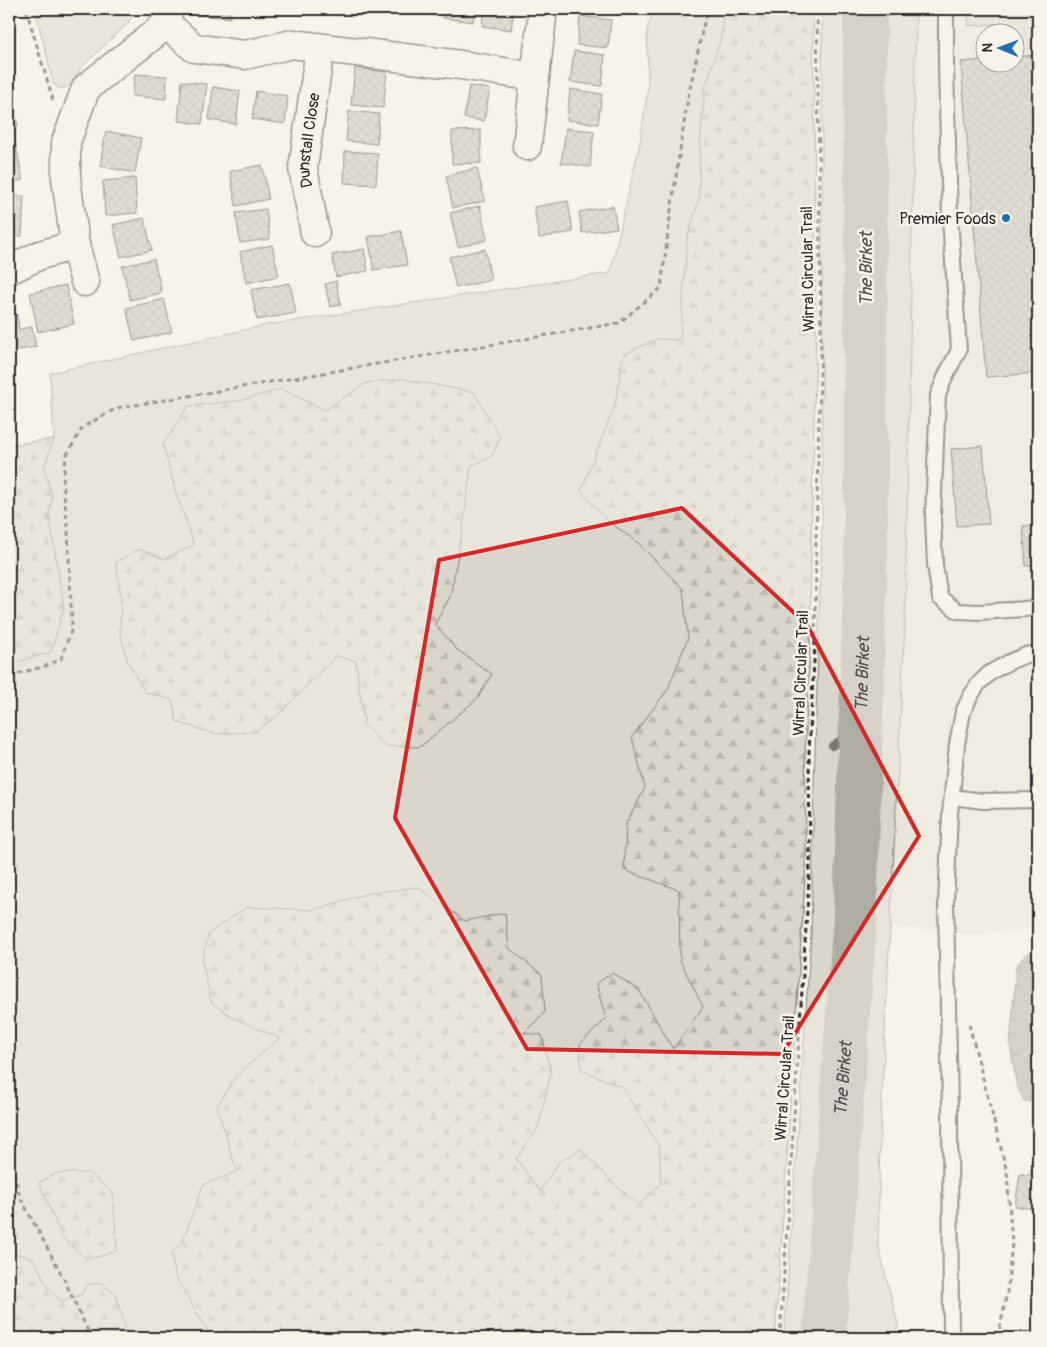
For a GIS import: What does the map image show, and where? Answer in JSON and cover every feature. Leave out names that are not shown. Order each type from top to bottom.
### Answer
[{"type":"street","points":[[527,146],[543,9]]},
{"type":"street","points":[[85,282],[75,245],[66,178],[66,142],[86,88],[168,16],[194,48],[245,55],[292,44],[461,65],[535,77]]},
{"type":"street","name":"Dunstall Close","points":[[315,233],[304,168],[320,48]]},
{"type":"street","points":[[9,270],[40,255],[75,245]]},
{"type":"lane","points":[[946,9],[950,218],[959,350],[938,395],[933,517],[935,565],[940,598],[958,611],[980,612],[1038,608]]},
{"type":"lane","points":[[951,1338],[946,903],[952,798],[959,727],[970,697],[991,672],[1026,655],[1038,653]]},
{"type":"lane","points":[[952,798],[983,801],[1036,800]]},
{"type":"path","points":[[26,9],[53,100],[78,111]]},
{"type":"path","points":[[9,676],[46,666],[61,659],[72,628],[68,531],[63,484],[66,456],[83,427],[117,408],[619,323],[661,288],[688,98],[707,9]]},
{"type":"path","name":"Wirral Circular Trail","points":[[780,1338],[810,863],[809,750],[815,644],[821,334],[817,9]]},
{"type":"path","points":[[968,1020],[1008,1180],[1012,1244],[1007,1292],[998,1338]]},
{"type":"path","points":[[9,1155],[20,1197],[64,1279],[91,1338]]},
{"type":"highlighted area","points":[[682,508],[807,625],[919,836],[782,1054],[527,1049],[395,818],[439,560]]},
{"type":"shaded area","points":[[916,9],[1038,9],[1038,928],[973,935],[890,926],[905,623]]},
{"type":"green space","points":[[35,9],[136,9],[129,22],[81,68],[71,85],[61,89],[54,85]]},
{"type":"green space","points":[[654,9],[813,9],[816,334],[810,644],[805,750],[806,863],[775,1338],[9,1338],[9,445],[54,439],[50,373],[267,325],[610,273],[640,143],[648,87],[647,29]]},
{"type":"green space","points":[[724,9],[813,9],[816,334],[810,644],[805,750],[806,863],[775,1338],[212,1338],[176,1278],[171,1253],[182,1243],[203,1185],[237,1172],[217,1107],[235,1077],[279,1038],[234,1018],[211,1002],[202,960],[209,933],[247,907],[313,910],[368,893],[418,887],[465,921],[505,913],[509,948],[542,975],[545,1012],[524,1033],[542,1035],[551,1073],[538,1128],[516,1159],[540,1191],[559,1162],[581,1149],[612,1182],[639,1205],[661,1183],[659,1146],[622,1087],[581,1070],[580,1044],[606,1019],[596,984],[612,973],[639,990],[673,1049],[703,1007],[680,960],[679,890],[624,870],[626,824],[645,788],[632,737],[668,689],[688,638],[683,589],[637,542],[608,521],[581,491],[615,405],[623,355],[657,339],[680,340],[687,240],[699,199],[700,145],[705,88],[721,38]]},
{"type":"green space","points":[[822,9],[916,9],[905,623],[880,1135],[878,1244],[898,1325],[895,1338],[784,1338],[811,935],[822,527]]},
{"type":"green space","points":[[967,9],[1038,9],[1038,55],[1024,56],[1024,22],[974,22],[974,26],[969,26]]},
{"type":"green space","points":[[402,379],[474,392],[500,437],[492,456],[471,466],[462,534],[450,597],[435,624],[456,649],[492,674],[478,698],[420,747],[385,746],[364,725],[356,661],[336,656],[279,714],[255,732],[215,734],[177,722],[172,700],[145,692],[128,663],[120,632],[121,597],[116,562],[140,549],[164,559],[194,545],[175,490],[163,445],[188,406],[239,401],[281,389],[325,410],[366,383]]},
{"type":"green space","points":[[54,439],[44,468],[52,497],[49,514],[64,608],[51,652],[9,665],[9,445]]},
{"type":"green space","points":[[56,1173],[89,1173],[113,1193],[117,1251],[87,1260],[62,1237],[39,1183]]},
{"type":"green space","points":[[20,1254],[34,1259],[48,1288],[61,1301],[81,1295],[86,1285],[101,1283],[116,1295],[128,1338],[9,1338],[9,1255]]},
{"type":"water","points":[[1038,952],[1038,1103],[1024,1101],[1016,1083],[1010,1046],[1016,966],[1027,953]]},
{"type":"building","points":[[199,9],[230,9],[230,18],[198,15]]},
{"type":"building","points":[[402,9],[437,9],[436,16],[402,11]]},
{"type":"building","points":[[444,9],[475,9],[473,22],[443,18]]},
{"type":"building","points":[[484,9],[514,9],[511,30],[482,26]]},
{"type":"building","points":[[618,9],[618,12],[580,10]]},
{"type":"building","points":[[580,16],[611,20],[608,48],[577,45]]},
{"type":"building","points":[[574,51],[605,55],[602,86],[570,82]]},
{"type":"building","name":"Premier Foods","points":[[1038,55],[1038,373],[986,377],[961,62],[974,61],[974,72],[1024,72],[1024,56]]},
{"type":"building","points":[[355,68],[387,72],[383,108],[351,105]]},
{"type":"building","points":[[135,74],[167,76],[166,99],[132,96]]},
{"type":"building","points":[[182,81],[207,84],[202,124],[178,121]]},
{"type":"building","points":[[469,86],[490,89],[484,121],[464,118]]},
{"type":"building","points":[[213,87],[240,91],[236,124],[209,120]]},
{"type":"building","points":[[570,89],[602,94],[598,124],[567,120]]},
{"type":"building","points":[[256,91],[288,96],[285,124],[252,119]]},
{"type":"building","points":[[14,103],[18,127],[11,128],[13,137],[9,138],[9,104]]},
{"type":"building","points":[[349,111],[379,114],[377,144],[346,141]]},
{"type":"building","points":[[566,128],[594,131],[590,167],[561,163]]},
{"type":"building","points":[[481,130],[481,163],[452,164],[452,131]]},
{"type":"building","points":[[106,131],[141,138],[135,173],[100,166]]},
{"type":"building","points":[[15,142],[23,180],[9,183],[9,143]]},
{"type":"building","points":[[345,151],[378,153],[376,185],[344,183]]},
{"type":"building","points":[[262,165],[269,199],[236,206],[230,171]]},
{"type":"building","points":[[477,168],[485,201],[453,208],[446,176]]},
{"type":"building","points":[[135,178],[137,213],[105,216],[103,181]]},
{"type":"building","points":[[9,196],[24,196],[22,236],[9,235]]},
{"type":"building","points":[[568,201],[573,232],[539,238],[534,207]]},
{"type":"building","points":[[480,206],[487,240],[458,247],[450,213]]},
{"type":"building","points":[[613,206],[617,228],[582,233],[579,212]]},
{"type":"building","points":[[266,209],[270,239],[240,243],[236,213]]},
{"type":"building","points":[[144,218],[152,250],[121,257],[113,225]]},
{"type":"building","points":[[401,231],[407,265],[374,270],[368,237]]},
{"type":"building","points":[[272,245],[279,276],[246,283],[240,252]]},
{"type":"building","points":[[364,249],[368,271],[336,277],[332,255]]},
{"type":"building","points":[[485,249],[491,280],[456,288],[449,257]]},
{"type":"building","points":[[154,259],[162,293],[130,300],[122,266]]},
{"type":"building","points":[[336,281],[341,305],[330,307],[325,284]]},
{"type":"building","points":[[290,283],[296,313],[257,320],[251,290]]},
{"type":"building","points":[[66,285],[74,324],[38,332],[30,293]]},
{"type":"building","points":[[164,299],[172,332],[134,341],[126,308]]},
{"type":"building","points":[[17,314],[19,329],[32,327],[36,347],[9,352],[9,316]]},
{"type":"building","points":[[983,446],[989,524],[957,526],[951,449]]},
{"type":"building","points":[[1038,525],[1038,565],[1026,566],[1023,526]]},
{"type":"building","points":[[1031,1169],[1038,1170],[1038,1210],[1015,1206],[1020,1174],[1030,1175]]},
{"type":"waterway","name":"The Birket","points":[[824,1338],[855,918],[866,549],[865,9]]},
{"type":"waterway","points":[[832,746],[861,725]]},
{"type":"place","name":"Premier Foods","points":[[1006,218]]}]
